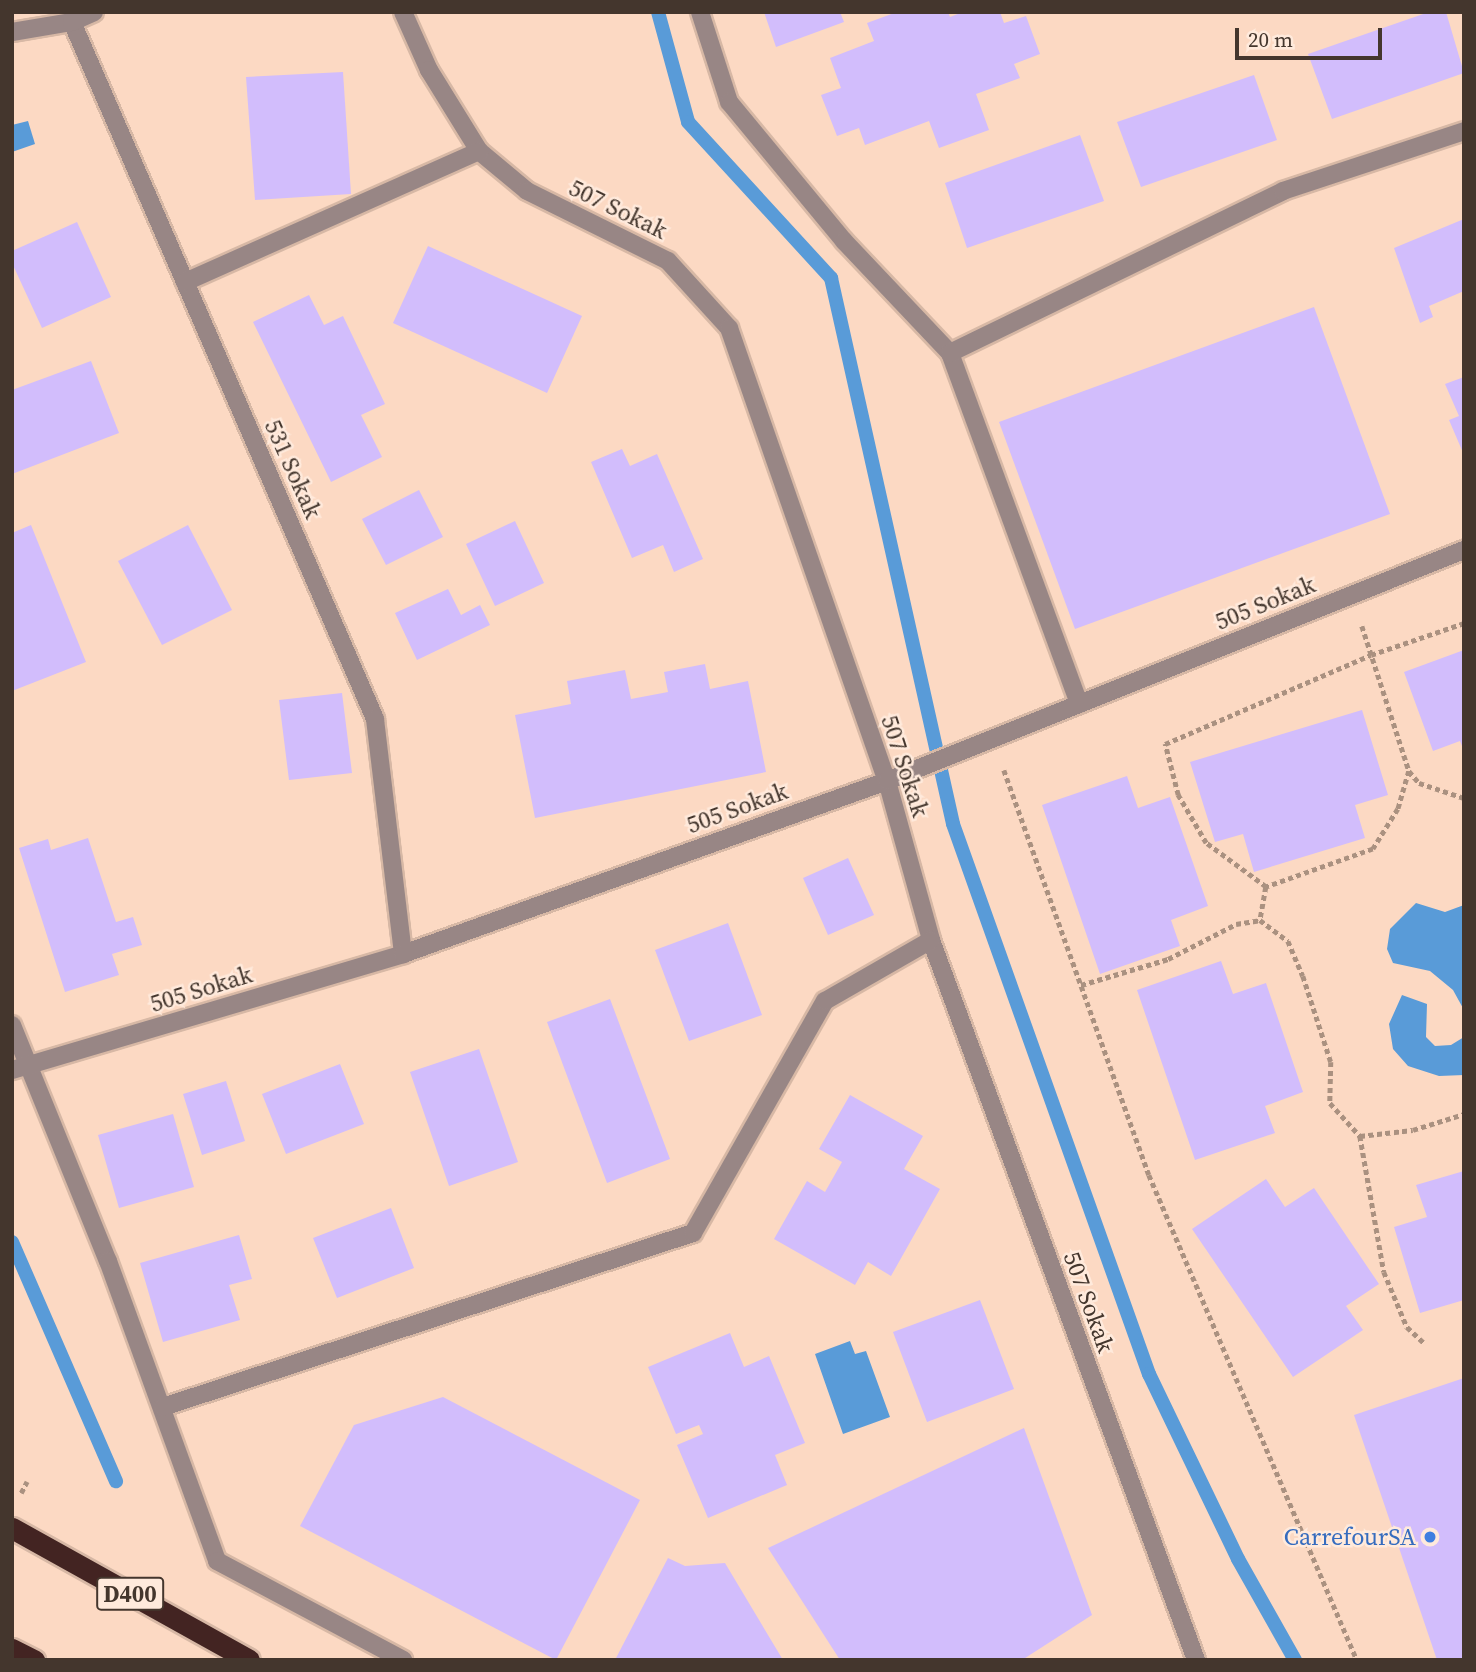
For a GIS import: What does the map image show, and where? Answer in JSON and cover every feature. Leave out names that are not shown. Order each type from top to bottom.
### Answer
[{"type":"highway","name":"D400","points":[[12,1528],[248,1660]]},
{"type":"highway","points":[[12,1648],[34,1660]]},
{"type":"street","points":[[12,32],[72,22],[94,12]]},
{"type":"street","name":"507 Sokak","points":[[403,12],[429,70],[480,150],[527,191],[668,261],[729,328],[887,781],[931,940],[1196,1660]]},
{"type":"street","points":[[700,12],[729,103],[844,241],[950,353],[1079,704]]},
{"type":"street","name":"531 Sokak","points":[[72,22],[375,719],[404,954]]},
{"type":"street","points":[[950,353],[1283,191],[1464,131]]},
{"type":"street","points":[[185,282],[480,150]]},
{"type":"street","name":"505 Sokak","points":[[20,1069],[404,954],[887,781],[992,736],[1079,704],[1464,550]]},
{"type":"street","points":[[163,1407],[693,1233],[825,1001],[931,940]]},
{"type":"street","points":[[12,1025],[20,1069],[163,1407],[217,1561],[403,1660]]},
{"type":"path","points":[[1266,887],[1206,844],[1178,795],[1165,744],[1371,655],[1464,623]]},
{"type":"path","points":[[1371,655],[1409,771],[1419,783],[1464,798]]},
{"type":"path","points":[[992,736],[1149,1175],[1357,1660]]},
{"type":"path","points":[[1266,887],[1373,849],[1398,809],[1409,771]]},
{"type":"path","points":[[1260,920],[1266,887]]},
{"type":"path","points":[[1081,985],[1168,959],[1236,924],[1260,920],[1288,941],[1331,1062],[1330,1103],[1360,1136],[1384,1272],[1407,1327],[1424,1343]]},
{"type":"path","points":[[1360,1136],[1413,1130],[1464,1114]]},
{"type":"water","points":[[28,121],[35,144],[12,152],[12,125]]},
{"type":"water","points":[[1416,903],[1445,912],[1464,905],[1464,1010],[1453,990],[1430,971],[1393,963],[1387,949],[1390,929]]},
{"type":"water","points":[[1402,995],[1427,1004],[1426,1037],[1435,1046],[1451,1045],[1464,1037],[1464,1075],[1439,1076],[1408,1066],[1393,1049],[1389,1024]]},
{"type":"water","points":[[850,1341],[855,1354],[866,1351],[890,1417],[843,1434],[815,1354]]},
{"type":"building","points":[[764,12],[840,12],[844,22],[776,47]]},
{"type":"building","points":[[897,12],[948,12],[950,17],[963,12],[1000,12],[1004,23],[1026,16],[1040,54],[1014,64],[1020,78],[976,94],[989,130],[939,148],[929,121],[865,145],[859,128],[837,136],[821,95],[841,88],[830,58],[874,41],[867,23]]},
{"type":"building","points":[[1429,12],[1446,12],[1464,73],[1332,119],[1308,54]]},
{"type":"building","points":[[343,72],[351,194],[255,200],[246,77]]},
{"type":"building","points":[[1254,75],[1277,140],[1141,187],[1117,122]]},
{"type":"building","points":[[1080,135],[1104,201],[967,248],[945,183]]},
{"type":"building","points":[[1464,219],[1464,291],[1429,306],[1433,317],[1420,323],[1394,248]]},
{"type":"building","points":[[77,222],[111,297],[42,328],[12,263],[12,251]]},
{"type":"building","points":[[428,246],[582,316],[547,393],[393,323]]},
{"type":"building","points":[[309,295],[324,325],[343,316],[385,404],[361,415],[382,457],[331,482],[253,322]]},
{"type":"building","points":[[1314,307],[1390,514],[1075,629],[999,422]]},
{"type":"building","points":[[91,361],[119,433],[12,474],[12,390]]},
{"type":"building","points":[[1464,377],[1464,455],[1449,420],[1459,416],[1445,384]]},
{"type":"building","points":[[622,449],[630,466],[657,454],[703,559],[674,572],[663,545],[632,558],[591,462]]},
{"type":"building","points":[[419,490],[443,537],[386,565],[362,519]]},
{"type":"building","points":[[515,521],[544,583],[495,606],[466,544]]},
{"type":"building","points":[[31,525],[86,662],[12,691],[12,533]]},
{"type":"building","points":[[188,525],[232,610],[162,645],[118,561]]},
{"type":"building","points":[[448,589],[461,615],[480,605],[490,625],[417,660],[395,613]]},
{"type":"building","points":[[1464,650],[1464,751],[1460,741],[1433,751],[1404,672]]},
{"type":"building","points":[[705,664],[710,689],[748,681],[766,772],[535,818],[515,715],[571,704],[567,681],[625,670],[631,699],[668,692],[664,672]]},
{"type":"building","points":[[342,693],[352,773],[289,780],[279,700]]},
{"type":"building","points":[[1362,710],[1388,795],[1355,805],[1365,838],[1254,872],[1243,834],[1215,842],[1190,762]]},
{"type":"building","points":[[1127,776],[1138,808],[1170,797],[1208,906],[1171,920],[1180,946],[1100,974],[1042,805]]},
{"type":"building","points":[[88,838],[116,922],[133,917],[142,945],[112,954],[119,975],[65,992],[19,848],[48,839],[51,850]]},
{"type":"building","points":[[848,858],[874,915],[828,935],[803,878]]},
{"type":"building","points":[[728,923],[762,1015],[689,1041],[655,950]]},
{"type":"building","points":[[1221,961],[1233,994],[1266,983],[1303,1092],[1265,1106],[1275,1133],[1195,1160],[1137,990]]},
{"type":"building","points":[[610,999],[670,1159],[607,1183],[547,1022]]},
{"type":"building","points":[[479,1049],[518,1162],[449,1186],[410,1072]]},
{"type":"building","points":[[340,1064],[364,1124],[286,1154],[262,1094]]},
{"type":"building","points":[[226,1081],[245,1141],[202,1155],[183,1094]]},
{"type":"building","points":[[850,1095],[923,1136],[904,1169],[940,1189],[891,1276],[868,1262],[855,1285],[774,1239],[807,1181],[825,1192],[842,1162],[819,1149]]},
{"type":"building","points":[[173,1114],[194,1187],[119,1208],[98,1135]]},
{"type":"building","points":[[1464,1171],[1464,1300],[1420,1313],[1394,1227],[1427,1217],[1416,1185]]},
{"type":"building","points":[[1266,1179],[1285,1207],[1314,1188],[1379,1284],[1346,1306],[1363,1330],[1293,1377],[1192,1229]]},
{"type":"building","points":[[391,1208],[414,1268],[337,1298],[313,1238]]},
{"type":"building","points":[[239,1235],[252,1279],[229,1285],[240,1320],[163,1342],[140,1263]]},
{"type":"building","points":[[980,1300],[1014,1389],[927,1422],[893,1332]]},
{"type":"building","points":[[730,1333],[744,1367],[769,1356],[805,1443],[775,1455],[787,1485],[708,1518],[677,1445],[703,1434],[699,1425],[676,1434],[648,1367]]},
{"type":"building","name":"CarrefourSA","points":[[1464,1378],[1464,1660],[1437,1660],[1354,1415]]},
{"type":"building","points":[[443,1397],[640,1500],[556,1660],[300,1526],[354,1425]]},
{"type":"building","points":[[1024,1428],[1092,1615],[1022,1660],[840,1660],[768,1548]]},
{"type":"building","points":[[668,1558],[685,1566],[725,1563],[783,1660],[615,1660]]},
{"type":"waterway","points":[[658,12],[688,122],[831,278],[953,824],[1149,1374],[1238,1559],[1295,1660]]},
{"type":"waterway","points":[[12,1242],[116,1481]]},
{"type":"place","name":"CarrefourSA","points":[[1430,1537]]}]
